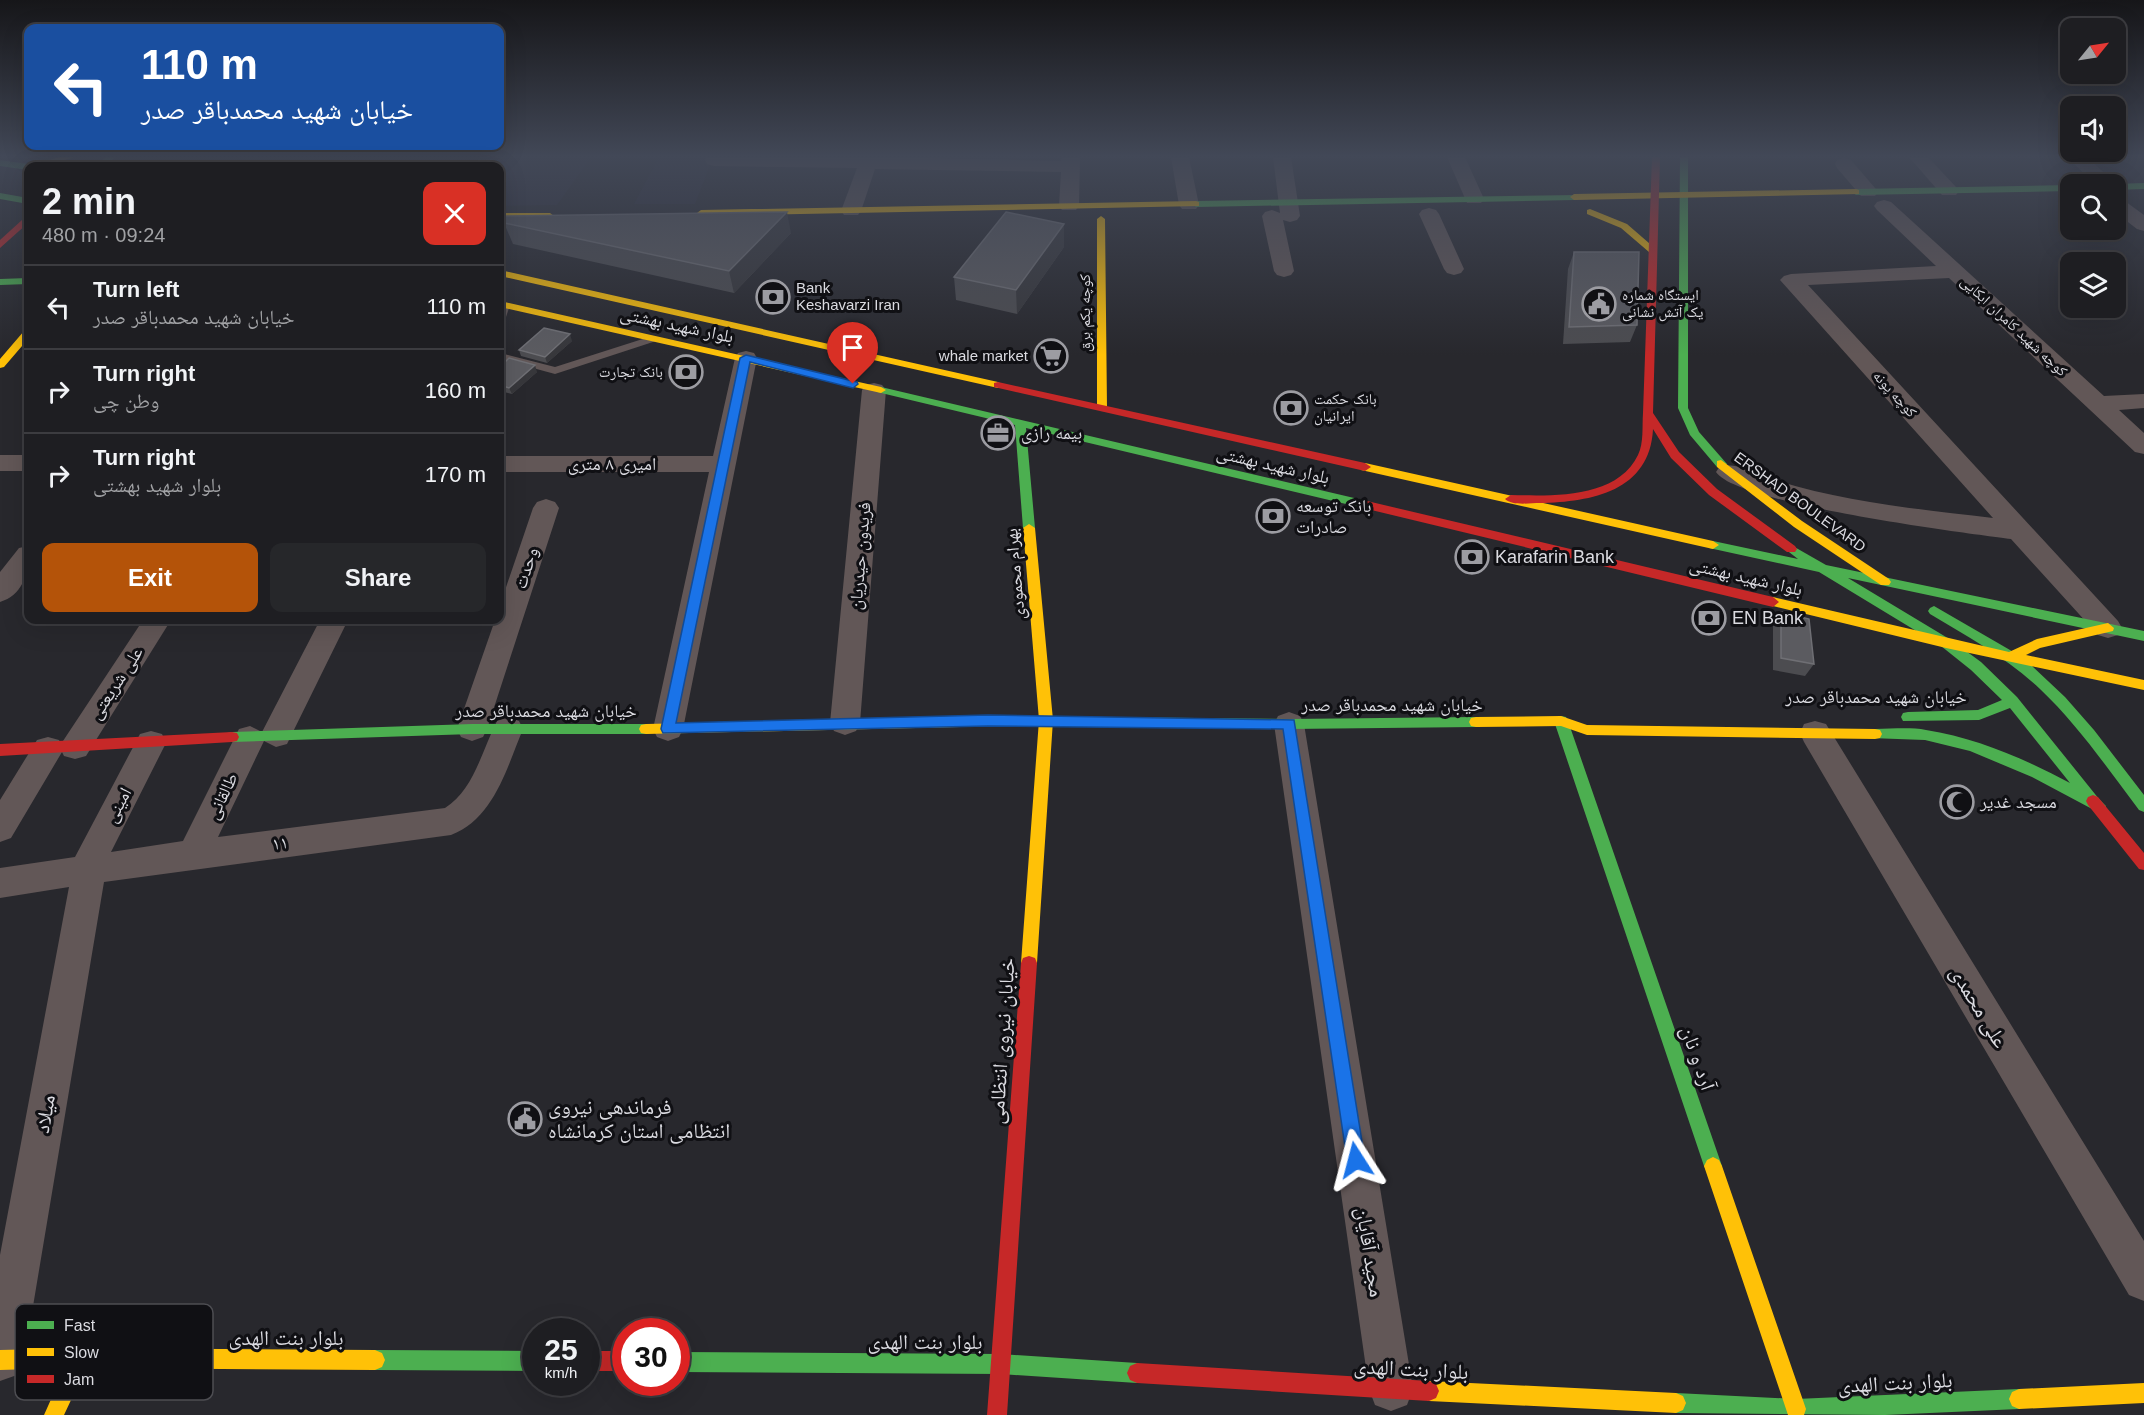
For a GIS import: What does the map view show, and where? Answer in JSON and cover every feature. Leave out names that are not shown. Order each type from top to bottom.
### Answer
[{"type":"main road","points":[[0,245],[24,223]]},
{"type":"main road","name":"کوچه یکم برق","points":[[1101,223],[1101,408]]},
{"type":"main road","points":[[1621,223],[1638,234],[1652,250]]},
{"type":"main road","name":"ERSHAD BOULEVARD","points":[[1662,223],[1652,250],[1668,319],[1683,408],[1694,434],[1710,454],[1728,472],[1798,524],[1886,583],[2010,657]]},
{"type":"main road","name":"ERSHAD BOULEVARD","points":[[1511,500],[1547,500],[1585,495],[1616,484],[1632,471],[1643,457],[1648,413],[1668,319],[1667,223]]},
{"type":"main road","points":[[511,229],[554,227]]},
{"type":"main road","name":"بلوار شهید بهشتی","points":[[504,273],[1821,569],[2144,636]]},
{"type":"main road","points":[[0,282],[24,281]]},
{"type":"main road","name":"بلوار شهید بهشتی","points":[[504,305],[746,358],[1020,424],[1647,567],[1946,643],[2144,685]]},
{"type":"main road","points":[[0,365],[24,338]]},
{"type":"main road","points":[[1648,413],[1675,455],[1713,492],[1764,531],[1821,569],[1946,643],[1976,666],[2012,701],[2144,864]]},
{"type":"main road","name":"بهرام محمودی","points":[[1020,424],[1046,720]]},
{"type":"main road","points":[[1649,530],[1655,544]]},
{"type":"main road","points":[[2010,657],[2037,644],[2108,628]]},
{"type":"main road","points":[[2010,657],[2012,701]]},
{"type":"main road","points":[[2010,657],[2067,710],[2144,806]]},
{"type":"main road","name":"خیابان شهید محمدباقر صدر","points":[[1899,717],[1979,715],[2012,701]]},
{"type":"main road","name":"خیابان شهید محمدباقر صدر","points":[[1561,721],[1579,712]]},
{"type":"main road","name":"خیابان شهید محمدباقر صدر","points":[[0,750],[263,736],[472,729],[668,729],[1046,720],[1289,724],[1561,721],[1587,730],[1923,735],[1946,738],[1972,746],[2058,783],[2098,806]]},
{"type":"main road","name":"خیابان نیروی انتظامی","points":[[997,1415],[1046,720]]},
{"type":"main road","name":"آرد و نان","points":[[1561,721],[1796,1409]]},
{"type":"main road","name":"بلوار بنت الهدی","points":[[213,1359],[522,1361]]},
{"type":"main road","name":"بلوار بنت الهدی","points":[[690,1362],[1001,1364],[1391,1389],[1796,1409],[2144,1393]]},
{"type":"main road","points":[[54,1415],[61,1400]]},
{"type":"street","points":[[1283,223],[1284,271]]},
{"type":"street","points":[[1433,223],[1454,269]]},
{"type":"street","name":"کوچه شهید کامران ابکایی","points":[[1899,223],[2144,446]]},
{"type":"street","name":"کوچه پونه","points":[[1953,271],[1791,280],[2108,628]]},
{"type":"street","points":[[668,729],[746,358]]},
{"type":"street","name":"فریدون حیدریان","points":[[845,723],[874,390]]},
{"type":"street","points":[[2098,404],[2144,401]]},
{"type":"street","points":[[0,463],[24,463]]},
{"type":"street","name":"امیری ۸ متری","points":[[504,464],[725,464]]},
{"type":"street","points":[[1728,472],[1760,485],[1880,513],[2021,531]]},
{"type":"street","name":"وحدت","points":[[472,729],[546,508]]},
{"type":"street","points":[[0,592],[24,560]]},
{"type":"street","name":"علی شریعتی","points":[[0,828],[154,624]]},
{"type":"street","name":"طالقانی","points":[[193,854],[332,624]]},
{"type":"street","name":"مجید آقایان","points":[[1289,724],[1391,1389]]},
{"type":"street","name":"۱۱","points":[[0,883],[89,868],[451,821],[462,816],[473,805],[508,729]]},
{"type":"street","name":"علی محمدی","points":[[1815,733],[2144,1280]]},
{"type":"street","name":"امینی","points":[[89,868],[91,858],[151,743]]},
{"type":"street","name":"میلاد","points":[[1,1360],[89,868]]},
{"type":"lane","points":[[504,357],[555,371],[652,339]]},
{"type":"building","points":[[504,223],[776,223],[729,271]]},
{"type":"building","points":[[997,223],[1064,224],[1016,290],[954,277]]},
{"type":"building","points":[[1574,252],[1639,252],[1637,325],[1569,327]]},
{"type":"building","points":[[544,328],[570,334],[545,357],[519,350]]},
{"type":"building","points":[[509,358],[535,365],[509,388],[504,386],[504,363]]},
{"type":"building","points":[[1781,612],[1809,619],[1814,664],[1781,658]]},
{"type":"traffic: fast","points":[[1684,223],[1683,408],[1694,433],[1721,464]]},
{"type":"traffic: fast","points":[[0,282],[24,281]]},
{"type":"traffic: fast","points":[[881,390],[1367,505]]},
{"type":"traffic: fast","points":[[1020,424],[1029,528]]},
{"type":"traffic: fast","points":[[1713,545],[2144,636]]},
{"type":"traffic: fast","points":[[1791,549],[1946,643],[1976,666],[2012,701],[2093,801]]},
{"type":"traffic: fast","points":[[1934,611],[2005,654],[2044,685],[2090,734],[2144,806]]},
{"type":"traffic: fast","points":[[1908,717],[1979,715],[2012,701]]},
{"type":"traffic: fast","points":[[1004,721],[1289,724],[1476,722]]},
{"type":"traffic: fast","points":[[1561,721],[1713,1166]]},
{"type":"traffic: fast","points":[[232,737],[472,729],[646,729]]},
{"type":"traffic: fast","points":[[1875,734],[1925,735],[1971,746],[2037,773],[2099,806]]},
{"type":"traffic: fast","points":[[375,1360],[522,1361]]},
{"type":"traffic: fast","points":[[690,1362],[1001,1364],[1137,1373]]},
{"type":"traffic: fast","points":[[1676,1403],[1796,1409],[2019,1399]]},
{"type":"traffic: slow","points":[[1101,223],[1102,408]]},
{"type":"traffic: slow","points":[[1617,223],[1624,226],[1652,250]]},
{"type":"traffic: slow","points":[[504,274],[998,385]]},
{"type":"traffic: slow","points":[[504,305],[881,390]]},
{"type":"traffic: slow","points":[[0,365],[24,338]]},
{"type":"traffic: slow","points":[[1721,464],[1798,524],[1885,582]]},
{"type":"traffic: slow","points":[[1365,467],[1713,545]]},
{"type":"traffic: slow","points":[[1029,528],[1046,720],[1029,963]]},
{"type":"traffic: slow","points":[[1773,602],[1946,643],[2144,685]]},
{"type":"traffic: slow","points":[[2010,657],[2037,644],[2108,628]]},
{"type":"traffic: slow","points":[[646,729],[1004,721]]},
{"type":"traffic: slow","points":[[1476,722],[1561,721],[1587,730],[1875,734]]},
{"type":"traffic: slow","points":[[1713,1166],[1796,1409]]},
{"type":"traffic: slow","points":[[213,1359],[375,1360]]},
{"type":"traffic: slow","points":[[0,1360],[15,1360]]},
{"type":"traffic: slow","points":[[1429,1391],[1676,1403]]},
{"type":"traffic: slow","points":[[2019,1399],[2144,1393]]},
{"type":"traffic: slow","points":[[54,1415],[61,1400]]},
{"type":"traffic: jam","points":[[0,245],[24,223]]},
{"type":"traffic: jam","points":[[1654,223],[1648,413],[1675,455],[1713,492],[1791,549]]},
{"type":"traffic: jam","points":[[998,385],[1365,467]]},
{"type":"traffic: jam","points":[[1511,499],[1566,498],[1605,489],[1621,481],[1635,469],[1644,454],[1648,413]]},
{"type":"traffic: jam","points":[[1367,505],[1773,602]]},
{"type":"traffic: jam","points":[[0,750],[232,737]]},
{"type":"traffic: jam","points":[[2093,801],[2144,864]]},
{"type":"traffic: jam","points":[[997,1415],[1029,963]]},
{"type":"traffic: jam","points":[[600,1361],[612,1361]]},
{"type":"traffic: jam","points":[[1137,1373],[1429,1391]]},
{"type":"place","name":"Bank Keshavarzi Iran","points":[[773,297]]},
{"type":"place","name":"ایستگاه شماره یک آتش نشانی","points":[[1599,304]]},
{"type":"place","name":"whale market","points":[[1051,356]]},
{"type":"place","name":"بانک تجارت","points":[[686,372]]},
{"type":"place","name":"بانک حکمت ایرانیان","points":[[1291,408]]},
{"type":"place","name":"بیمه رازی","points":[[998,433]]},
{"type":"place","name":"بانک توسعه صادرات","points":[[1273,516]]},
{"type":"place","name":"Karafarin Bank","points":[[1472,557]]},
{"type":"place","name":"EN Bank","points":[[1709,618]]},
{"type":"place","name":"مسجد غدیر","points":[[1957,802]]},
{"type":"place","name":"فرماندهی نیروی انتظامی استان کرمانشاه","points":[[525,1119]]},
{"type":"route","points":[[853,384],[746,358],[668,729],[988,720],[1289,724],[1356,1160]]}]
